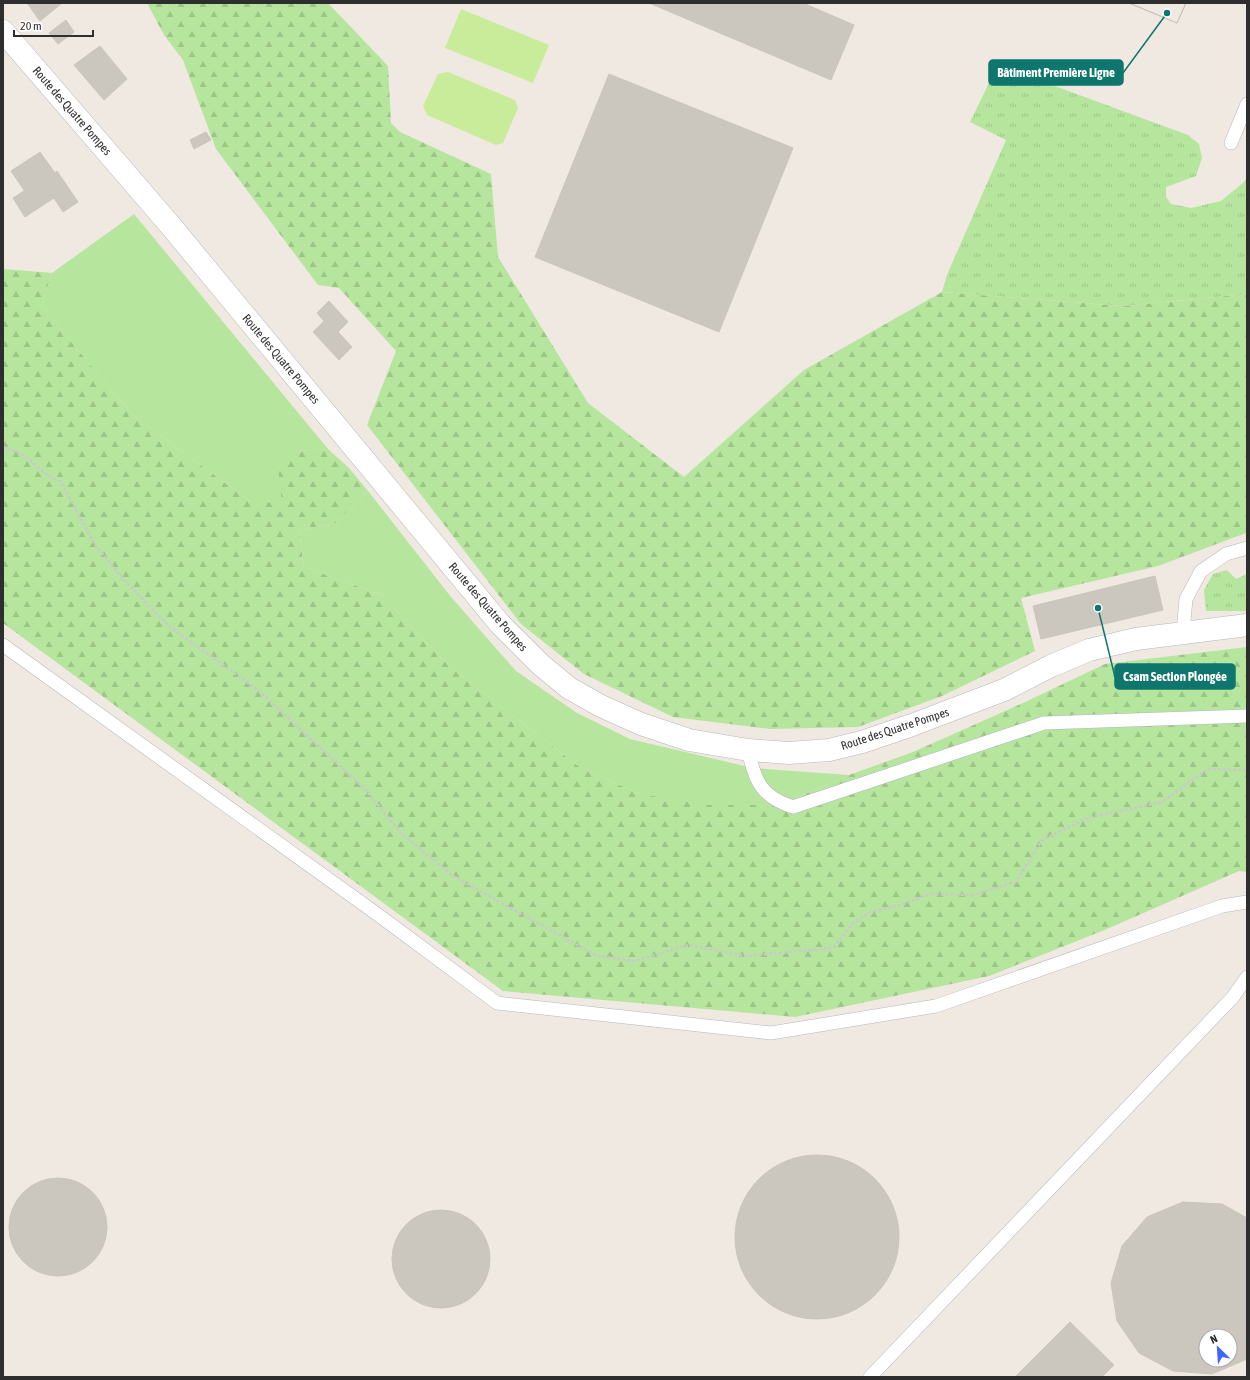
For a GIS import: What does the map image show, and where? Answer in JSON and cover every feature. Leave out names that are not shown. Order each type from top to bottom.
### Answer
[{"type":"street","name":"Route des Quatre Pompes","points":[[3,31],[170,225],[500,624],[541,666],[569,688],[602,706],[640,724],[689,740],[748,750],[789,753],[829,750],[862,742],[912,725],[1004,690],[1051,666],[1089,650],[1136,639],[1247,625]]},
{"type":"lane","points":[[1231,143],[1247,104]]},
{"type":"lane","points":[[1183,632],[1186,599],[1201,571],[1226,554],[1247,548]]},
{"type":"lane","points":[[3,645],[370,909],[497,1003],[771,1033],[936,1006],[1222,906],[1247,902]]},
{"type":"lane","points":[[748,750],[753,770],[761,787],[771,797],[781,803],[793,807],[1044,722],[1247,716]]},
{"type":"lane","points":[[870,1377],[1233,996],[1247,977]]},
{"type":"path","points":[[3,447],[22,454],[48,475],[61,482],[95,545],[125,581],[170,627],[258,690],[365,789],[401,833],[453,876],[597,956],[634,961],[689,945],[745,956],[834,948],[854,922],[871,912],[900,905],[930,894],[973,896],[1016,882],[1042,840],[1090,817],[1162,802],[1208,768],[1247,770]]},
{"type":"green space","points":[[147,3],[328,3],[388,66],[391,123],[400,132],[491,174],[498,257],[588,403],[684,477],[804,370],[942,292],[1123,306],[1247,294],[1247,531],[1246,533],[1158,566],[1021,598],[1035,651],[942,696],[858,727],[771,729],[673,717],[584,674],[521,624],[367,425],[396,351],[339,288],[318,285],[216,149],[183,60],[164,35]]},
{"type":"green space","points":[[461,9],[549,45],[533,83],[445,48]]},
{"type":"green space","points":[[1014,71],[1188,135],[1199,144],[1202,158],[1196,176],[1166,187],[1166,197],[1171,204],[1191,208],[1221,201],[1244,182],[1247,177],[1247,294],[1123,306],[942,292],[947,275],[1006,140],[970,122],[989,83]]},
{"type":"green space","points":[[448,72],[515,100],[518,108],[503,143],[496,145],[427,115],[423,106],[438,74]]},
{"type":"green space","points":[[134,214],[328,449],[298,451],[278,468],[282,503],[251,502],[133,415],[41,306],[52,273]]},
{"type":"green space","points":[[3,269],[52,273],[41,306],[133,415],[251,502],[278,468],[297,451],[328,449],[348,467],[368,491],[336,523],[299,531],[304,567],[382,595],[450,667],[581,768],[640,794],[779,805],[849,775],[913,752],[1023,703],[1105,664],[1247,647],[1247,872],[1239,871],[1107,929],[989,976],[795,1017],[503,991],[3,623]]},
{"type":"green space","points":[[368,491],[451,597],[516,671],[577,713],[630,739],[753,768],[849,775],[779,805],[706,805],[640,794],[581,768],[450,667],[382,595],[304,567],[299,531],[336,523]]},
{"type":"green space","points":[[1227,570],[1236,579],[1247,574],[1247,611],[1206,611],[1204,590],[1213,574]]},
{"type":"building","points":[[27,3],[62,3],[40,21]]},
{"type":"building","points":[[649,3],[803,3],[854,25],[831,80]]},
{"type":"building","points":[[1129,3],[1186,3],[1177,23]]},
{"type":"building","points":[[1129,3],[1186,3],[1177,23]]},
{"type":"building","points":[[66,20],[74,32],[58,44],[49,33]]},
{"type":"building","points":[[100,46],[127,79],[104,100],[74,65]]},
{"type":"building","points":[[609,74],[793,148],[719,332],[535,257]]},
{"type":"building","points":[[206,132],[211,140],[194,149],[190,140]]},
{"type":"building","points":[[40,152],[55,173],[57,171],[78,202],[63,212],[54,198],[37,209],[11,171]]},
{"type":"building","points":[[24,191],[37,209],[25,217],[13,198]]},
{"type":"building","points":[[329,301],[348,322],[338,332],[352,347],[339,360],[313,332],[324,321],[317,313]]},
{"type":"building","points":[[1155,576],[1163,610],[1041,639],[1033,606]]},
{"type":"building","points":[[809,1155],[825,1155],[848,1161],[863,1169],[875,1179],[885,1191],[896,1213],[899,1237],[896,1261],[885,1283],[875,1295],[863,1305],[841,1316],[825,1319],[809,1319],[793,1316],[771,1305],[759,1295],[749,1283],[738,1261],[735,1245],[735,1229],[738,1213],[749,1191],[759,1179],[771,1169],[793,1158]]},
{"type":"building","points":[[58,1178],[77,1181],[93,1192],[104,1208],[107,1227],[104,1246],[93,1262],[77,1273],[58,1276],[39,1273],[23,1262],[12,1246],[9,1227],[12,1208],[23,1192],[39,1181]]},
{"type":"building","points":[[1183,1202],[1222,1204],[1247,1218],[1247,1359],[1238,1363],[1238,1328],[1198,1328],[1198,1368],[1226,1368],[1212,1374],[1173,1371],[1139,1353],[1117,1321],[1111,1283],[1122,1246],[1147,1217]]},
{"type":"building","points":[[431,1210],[451,1210],[460,1213],[476,1224],[487,1240],[490,1249],[490,1269],[487,1278],[476,1294],[460,1305],[451,1308],[431,1308],[414,1300],[406,1294],[400,1286],[392,1269],[392,1249],[400,1232],[406,1224],[414,1218]]},
{"type":"building","points":[[1070,1322],[1114,1365],[1102,1377],[1015,1377]]},
{"type":"place","name":"Bâtiment Première Ligne","points":[[1167,13]]},
{"type":"place","name":"Csam Section Plongée","points":[[1098,608]]}]
